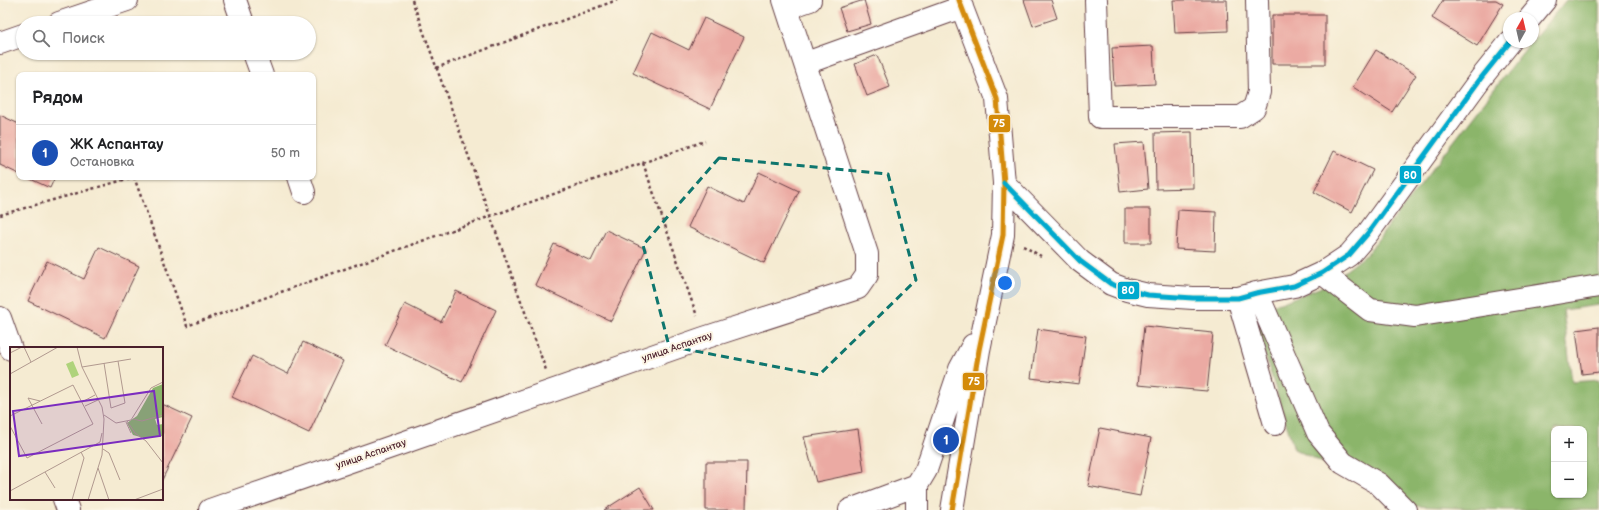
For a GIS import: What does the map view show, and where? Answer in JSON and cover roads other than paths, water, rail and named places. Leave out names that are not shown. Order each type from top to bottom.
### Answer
[{"type":"street","points":[[80,16],[127,0]]},
{"type":"street","points":[[235,0],[241,16]]},
{"type":"street","points":[[786,4],[810,0]]},
{"type":"street","points":[[1096,0],[1100,117],[1170,118],[1240,118],[1254,108],[1259,92],[1257,0]]},
{"type":"street","points":[[1535,12],[1545,0]]},
{"type":"street","name":"улица Аспантау","points":[[210,510],[704,338],[858,288],[867,275],[867,254],[786,4]]},
{"type":"street","points":[[806,63],[961,4],[997,99],[1004,183],[1003,235],[985,322],[952,510]]},
{"type":"street","points":[[0,43],[16,37]]},
{"type":"street","points":[[1004,183],[1080,261],[1111,284],[1127,290],[1148,295],[1193,298],[1247,296],[1294,286],[1322,274],[1349,255],[1368,233],[1481,78],[1505,48]]},
{"type":"street","points":[[257,60],[261,72]]},
{"type":"street","points":[[1322,274],[1370,310],[1415,316],[1599,286]]},
{"type":"street","points":[[1247,296],[1275,424]]},
{"type":"street","points":[[1247,296],[1261,302],[1318,433],[1343,463],[1379,484],[1405,510]]},
{"type":"street","points":[[0,318],[10,347]]},
{"type":"street","points":[[917,510],[917,485],[926,470],[960,369],[985,322]]},
{"type":"street","points":[[850,510],[917,485]]},
{"type":"street","points":[[64,500],[68,510]]},
{"type":"place","name":"ЖК Аспантау","points":[[946,440]]}]
